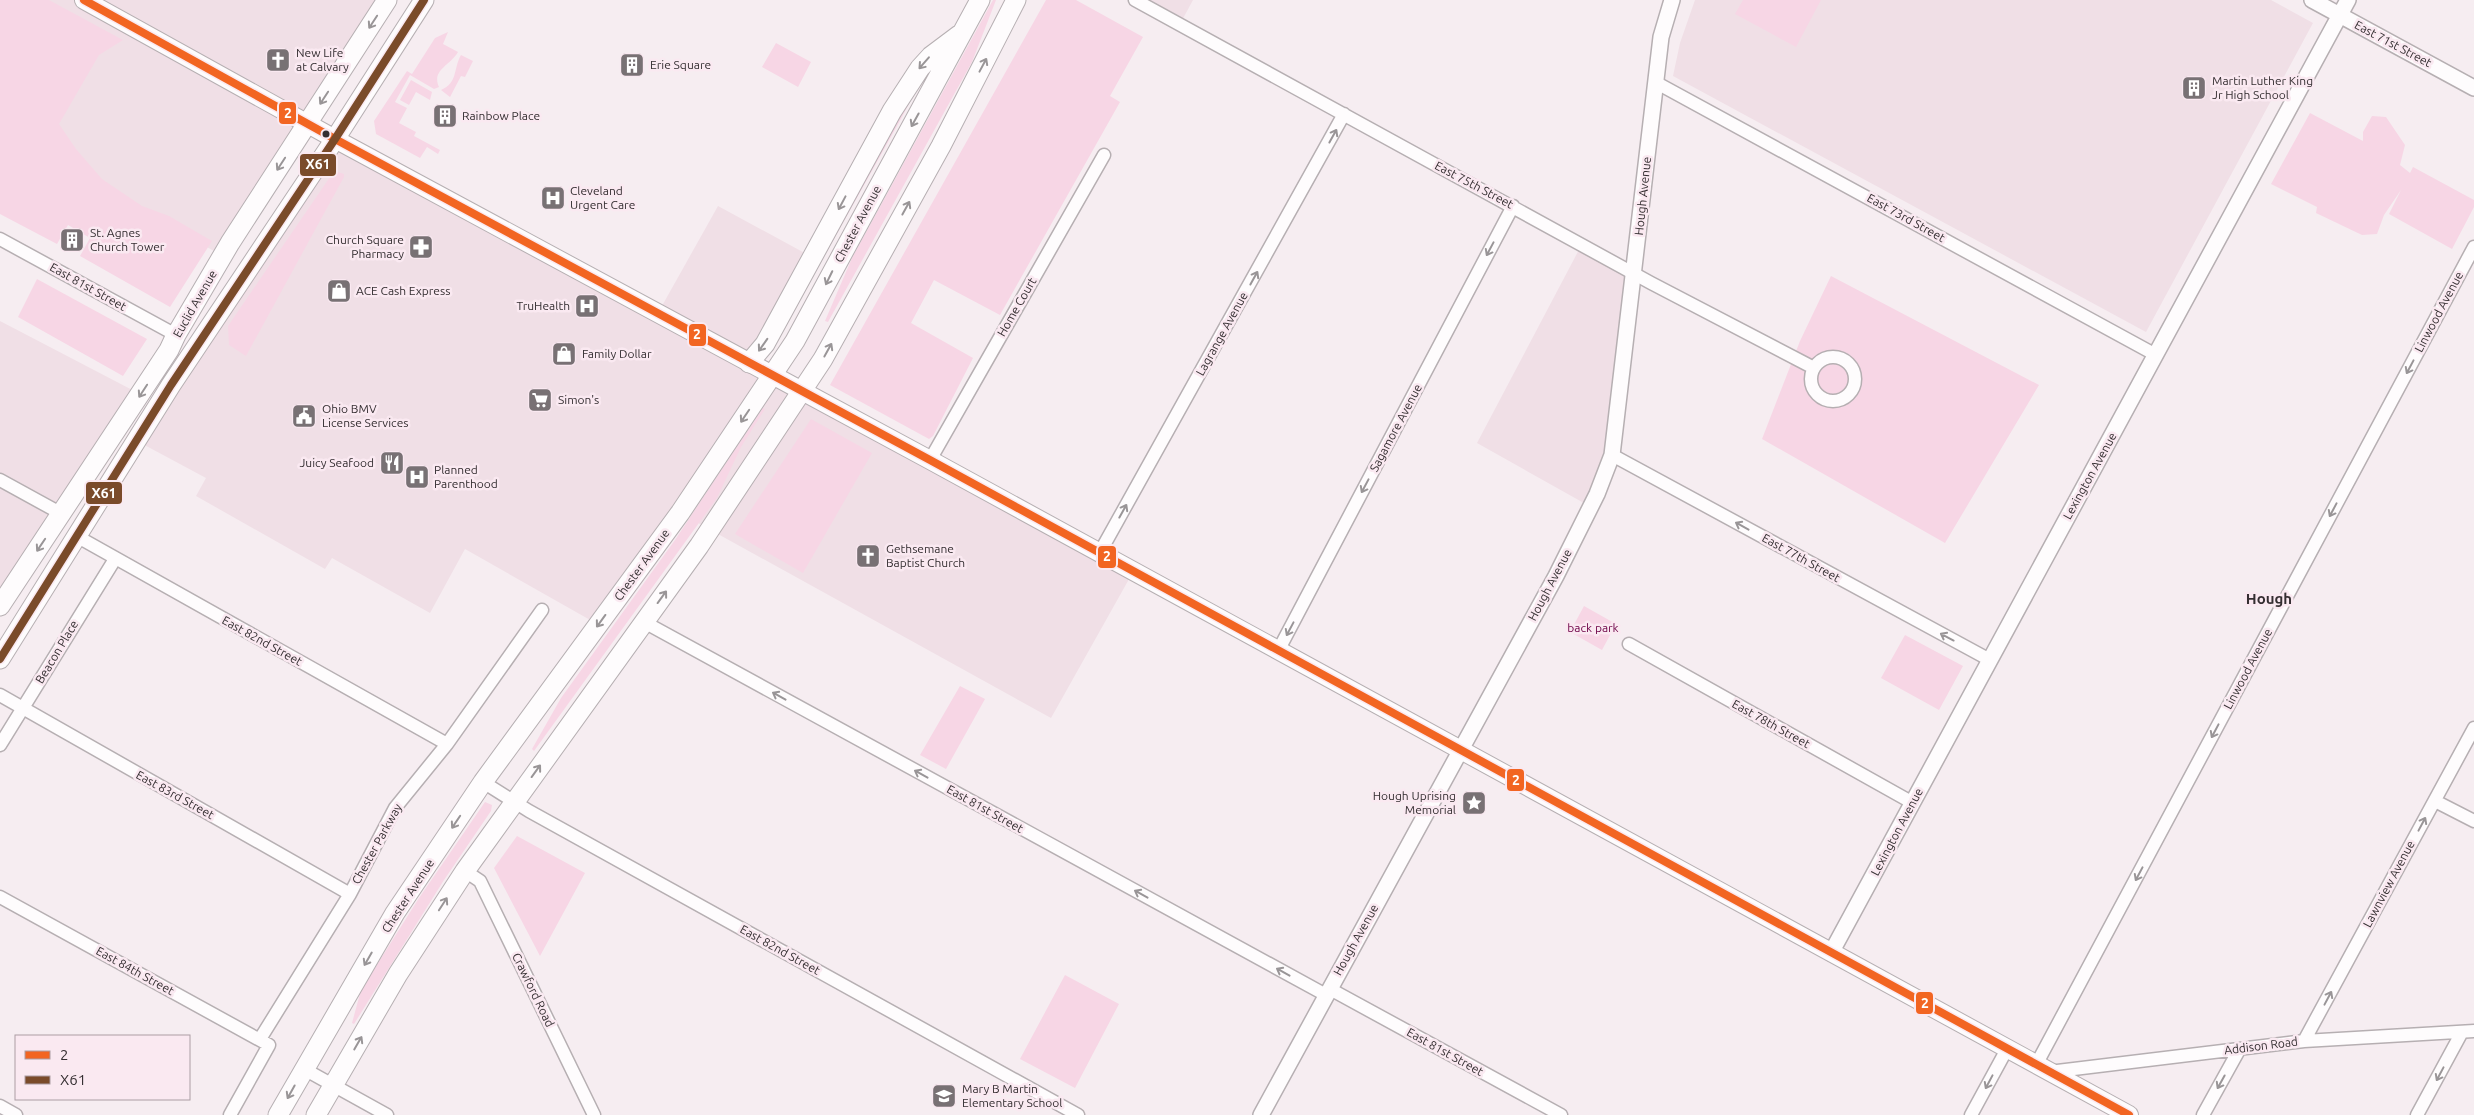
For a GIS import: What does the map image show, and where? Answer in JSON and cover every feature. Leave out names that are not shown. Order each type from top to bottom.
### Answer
[{"type":"main road","points":[[84,0],[335,139],[930,460],[2129,1115]]},
{"type":"main road","name":"Euclid Avenue","points":[[0,606],[169,350],[230,243],[387,0]]},
{"type":"main road","name":"Euclid Avenue","points":[[0,659],[78,537],[171,385],[335,139],[424,0]]},
{"type":"main road","name":"Chester Avenue","points":[[278,1115],[396,912],[483,782],[680,513],[772,376],[814,308],[980,0]]},
{"type":"main road","points":[[316,1115],[398,974],[465,871],[699,546],[823,360],[1016,0]]},
{"type":"main road","points":[[749,364],[765,344],[892,111],[910,82],[931,56],[962,33]]},
{"type":"street","name":"East 75th Street","points":[[1135,0],[1634,273],[1814,368]]},
{"type":"street","name":"Hough Avenue","points":[[1261,1115],[1556,576],[1597,494],[1612,455],[1655,82],[1661,38],[1672,0]]},
{"type":"street","name":"East 71st Street","points":[[2312,0],[2474,88]]},
{"type":"street","name":"Lexington Avenue","points":[[1831,953],[2348,0]]},
{"type":"street","name":"East 73rd Street","points":[[1655,82],[2156,355]]},
{"type":"street","name":"Lagrange Avenue","points":[[1099,554],[1344,114]]},
{"type":"street","name":"Home Court","points":[[930,460],[1104,155]]},
{"type":"street","name":"Sagamore Avenue","points":[[1278,650],[1513,206]]},
{"type":"street","name":"East 81st Street","points":[[0,239],[176,335]]},
{"type":"street","name":"Linwood Avenue","points":[[2043,1069],[2474,246]]},
{"type":"street","name":"East 77th Street","points":[[1612,455],[1990,660]]},
{"type":"street","points":[[0,480],[62,514]]},
{"type":"street","name":"East 82nd Street","points":[[78,537],[114,559],[447,744]]},
{"type":"street","name":"Beacon Place","points":[[0,745],[114,559]]},
{"type":"street","name":"Chester Parkway","points":[[230,1115],[264,1042],[350,894],[395,808],[447,744],[542,610]]},
{"type":"street","name":"East 81st Street","points":[[644,622],[1328,992],[1561,1115]]},
{"type":"street","name":"East 78th Street","points":[[1629,644],[1912,803]]},
{"type":"street","name":"East 83rd Street","points":[[0,695],[350,894]]},
{"type":"street","name":"Lawnview Avenue","points":[[2304,1041],[2474,728]]},
{"type":"street","name":"East 82nd Street","points":[[483,782],[514,802],[1073,1114]]},
{"type":"street","points":[[2435,801],[2474,821]]},
{"type":"street","name":"Crawford Road","points":[[465,871],[480,882],[594,1115]]},
{"type":"street","name":"East 84th Street","points":[[0,897],[264,1042]]},
{"type":"street","name":"Addison Road","points":[[2043,1069],[2239,1050],[2304,1041],[2468,1031]]},
{"type":"street","points":[[2417,1115],[2468,1031]]},
{"type":"street","points":[[1971,1115],[2007,1049]]},
{"type":"street","points":[[2202,1115],[2239,1050]]},
{"type":"street","points":[[304,1069],[387,1115]]},
{"type":"street","points":[[0,1106],[16,1115]]},
{"type":"shaded area","points":[[0,0],[387,0],[223,256],[0,132]]},
{"type":"shaded area","points":[[1134,0],[1193,0],[1180,24]]},
{"type":"shaded area","points":[[1695,0],[2271,0],[2313,23],[2146,332],[1673,76],[1680,43]]},
{"type":"shaded area","points":[[335,139],[658,313],[718,206],[812,257],[750,363],[1133,572],[1051,718],[680,513],[599,625],[465,549],[430,613],[332,558],[325,569],[196,496],[206,478],[137,441]]},
{"type":"shaded area","points":[[1582,244],[1634,273],[1612,455],[1591,507],[1477,443]]},
{"type":"shaded area","points":[[0,321],[140,394],[0,606]]},
{"type":"green space","points":[[0,0],[49,0],[123,40],[99,55],[59,124],[76,149],[102,179],[142,206],[169,216],[212,241],[170,307],[80,256],[90,238],[68,225],[57,244],[0,214]]},
{"type":"green space","points":[[993,0],[996,0],[972,62],[828,322],[825,321],[852,258]]},
{"type":"green space","points":[[1046,0],[1076,0],[1143,37],[1110,96],[1120,102],[1000,315],[934,280],[911,323],[973,358],[933,436],[929,439],[830,385]]},
{"type":"green space","points":[[1743,0],[1821,0],[1796,47],[1735,14]]},
{"type":"green space","points":[[448,32],[443,44],[458,52],[440,72],[437,81],[439,87],[434,89],[410,75],[395,102],[407,108],[399,123],[416,132],[414,136],[440,150],[438,154],[427,147],[420,158],[376,134],[374,121],[407,71],[412,74],[435,38]]},
{"type":"green space","points":[[776,43],[811,62],[798,87],[762,67]]},
{"type":"green space","points":[[461,55],[473,61],[465,77],[461,76],[450,97],[441,90],[453,80]]},
{"type":"green space","points":[[917,79],[921,81],[902,117],[782,332]]},
{"type":"green space","points":[[411,80],[432,92],[430,100],[416,92],[409,105],[400,100]]},
{"type":"green space","points":[[2310,113],[2363,141],[2363,132],[2372,116],[2386,117],[2405,145],[2400,165],[2410,173],[2413,167],[2474,200],[2474,207],[2452,249],[2389,214],[2401,190],[2384,215],[2377,234],[2362,235],[2316,213],[2317,207],[2271,184]]},
{"type":"green space","points":[[338,172],[344,174],[344,177],[246,356],[229,345],[228,326],[330,177]]},
{"type":"green space","points":[[1831,276],[2039,385],[1945,543],[1762,439],[1800,341]]},
{"type":"green space","points":[[37,279],[147,339],[123,376],[18,317]]},
{"type":"green space","points":[[763,408],[765,409],[741,447],[717,498],[534,751],[532,749],[561,698],[675,540]]},
{"type":"green space","points":[[811,419],[872,453],[803,573],[735,534]]},
{"type":"green space","name":"back park","points":[[1584,606],[1616,624],[1602,650],[1570,632]]},
{"type":"green space","points":[[1905,635],[1963,666],[1939,710],[1881,678]]},
{"type":"green space","points":[[960,686],[985,699],[946,769],[920,755]]},
{"type":"green space","points":[[485,802],[492,805],[491,811],[444,880],[354,1024],[352,1023],[361,990],[419,898]]},
{"type":"green space","points":[[517,836],[585,873],[540,956],[494,868]]},
{"type":"green space","points":[[1065,975],[1119,1004],[1075,1088],[1020,1059]]},
{"type":"transit line","name":"2","points":[[84,0],[335,139],[930,460],[2129,1115]]},
{"type":"transit line","name":"X61","points":[[0,659],[171,385],[335,139],[424,0]]},
{"type":"place","name":"New Life at Calvary","points":[[278,60]]},
{"type":"place","name":"Erie Square","points":[[632,65]]},
{"type":"place","name":"Martin Luther King Jr High School","points":[[2194,88]]},
{"type":"place","name":"Rainbow Place","points":[[445,116]]},
{"type":"place","name":"Cleveland Urgent Care","points":[[553,198]]},
{"type":"place","name":"St. Agnes Church Tower","points":[[72,240]]},
{"type":"place","name":"Church Square Pharmacy","points":[[421,247]]},
{"type":"place","name":"ACE Cash Express","points":[[339,291]]},
{"type":"place","name":"TruHealth","points":[[587,306]]},
{"type":"place","name":"Family Dollar","points":[[564,354]]},
{"type":"place","name":"Simon's","points":[[540,400]]},
{"type":"place","name":"Ohio BMV License Services","points":[[304,416]]},
{"type":"place","name":"Juicy Seafood","points":[[392,463]]},
{"type":"place","name":"Planned Parenthood","points":[[417,477]]},
{"type":"place","name":"Gethsemane Baptist Church","points":[[868,556]]},
{"type":"place","name":"Hough Uprising Memorial","points":[[1474,803]]},
{"type":"place","name":"Mary B Martin Elementary School","points":[[944,1096]]},
{"type":"district","name":"Hough","points":[[2269,599]]}]
